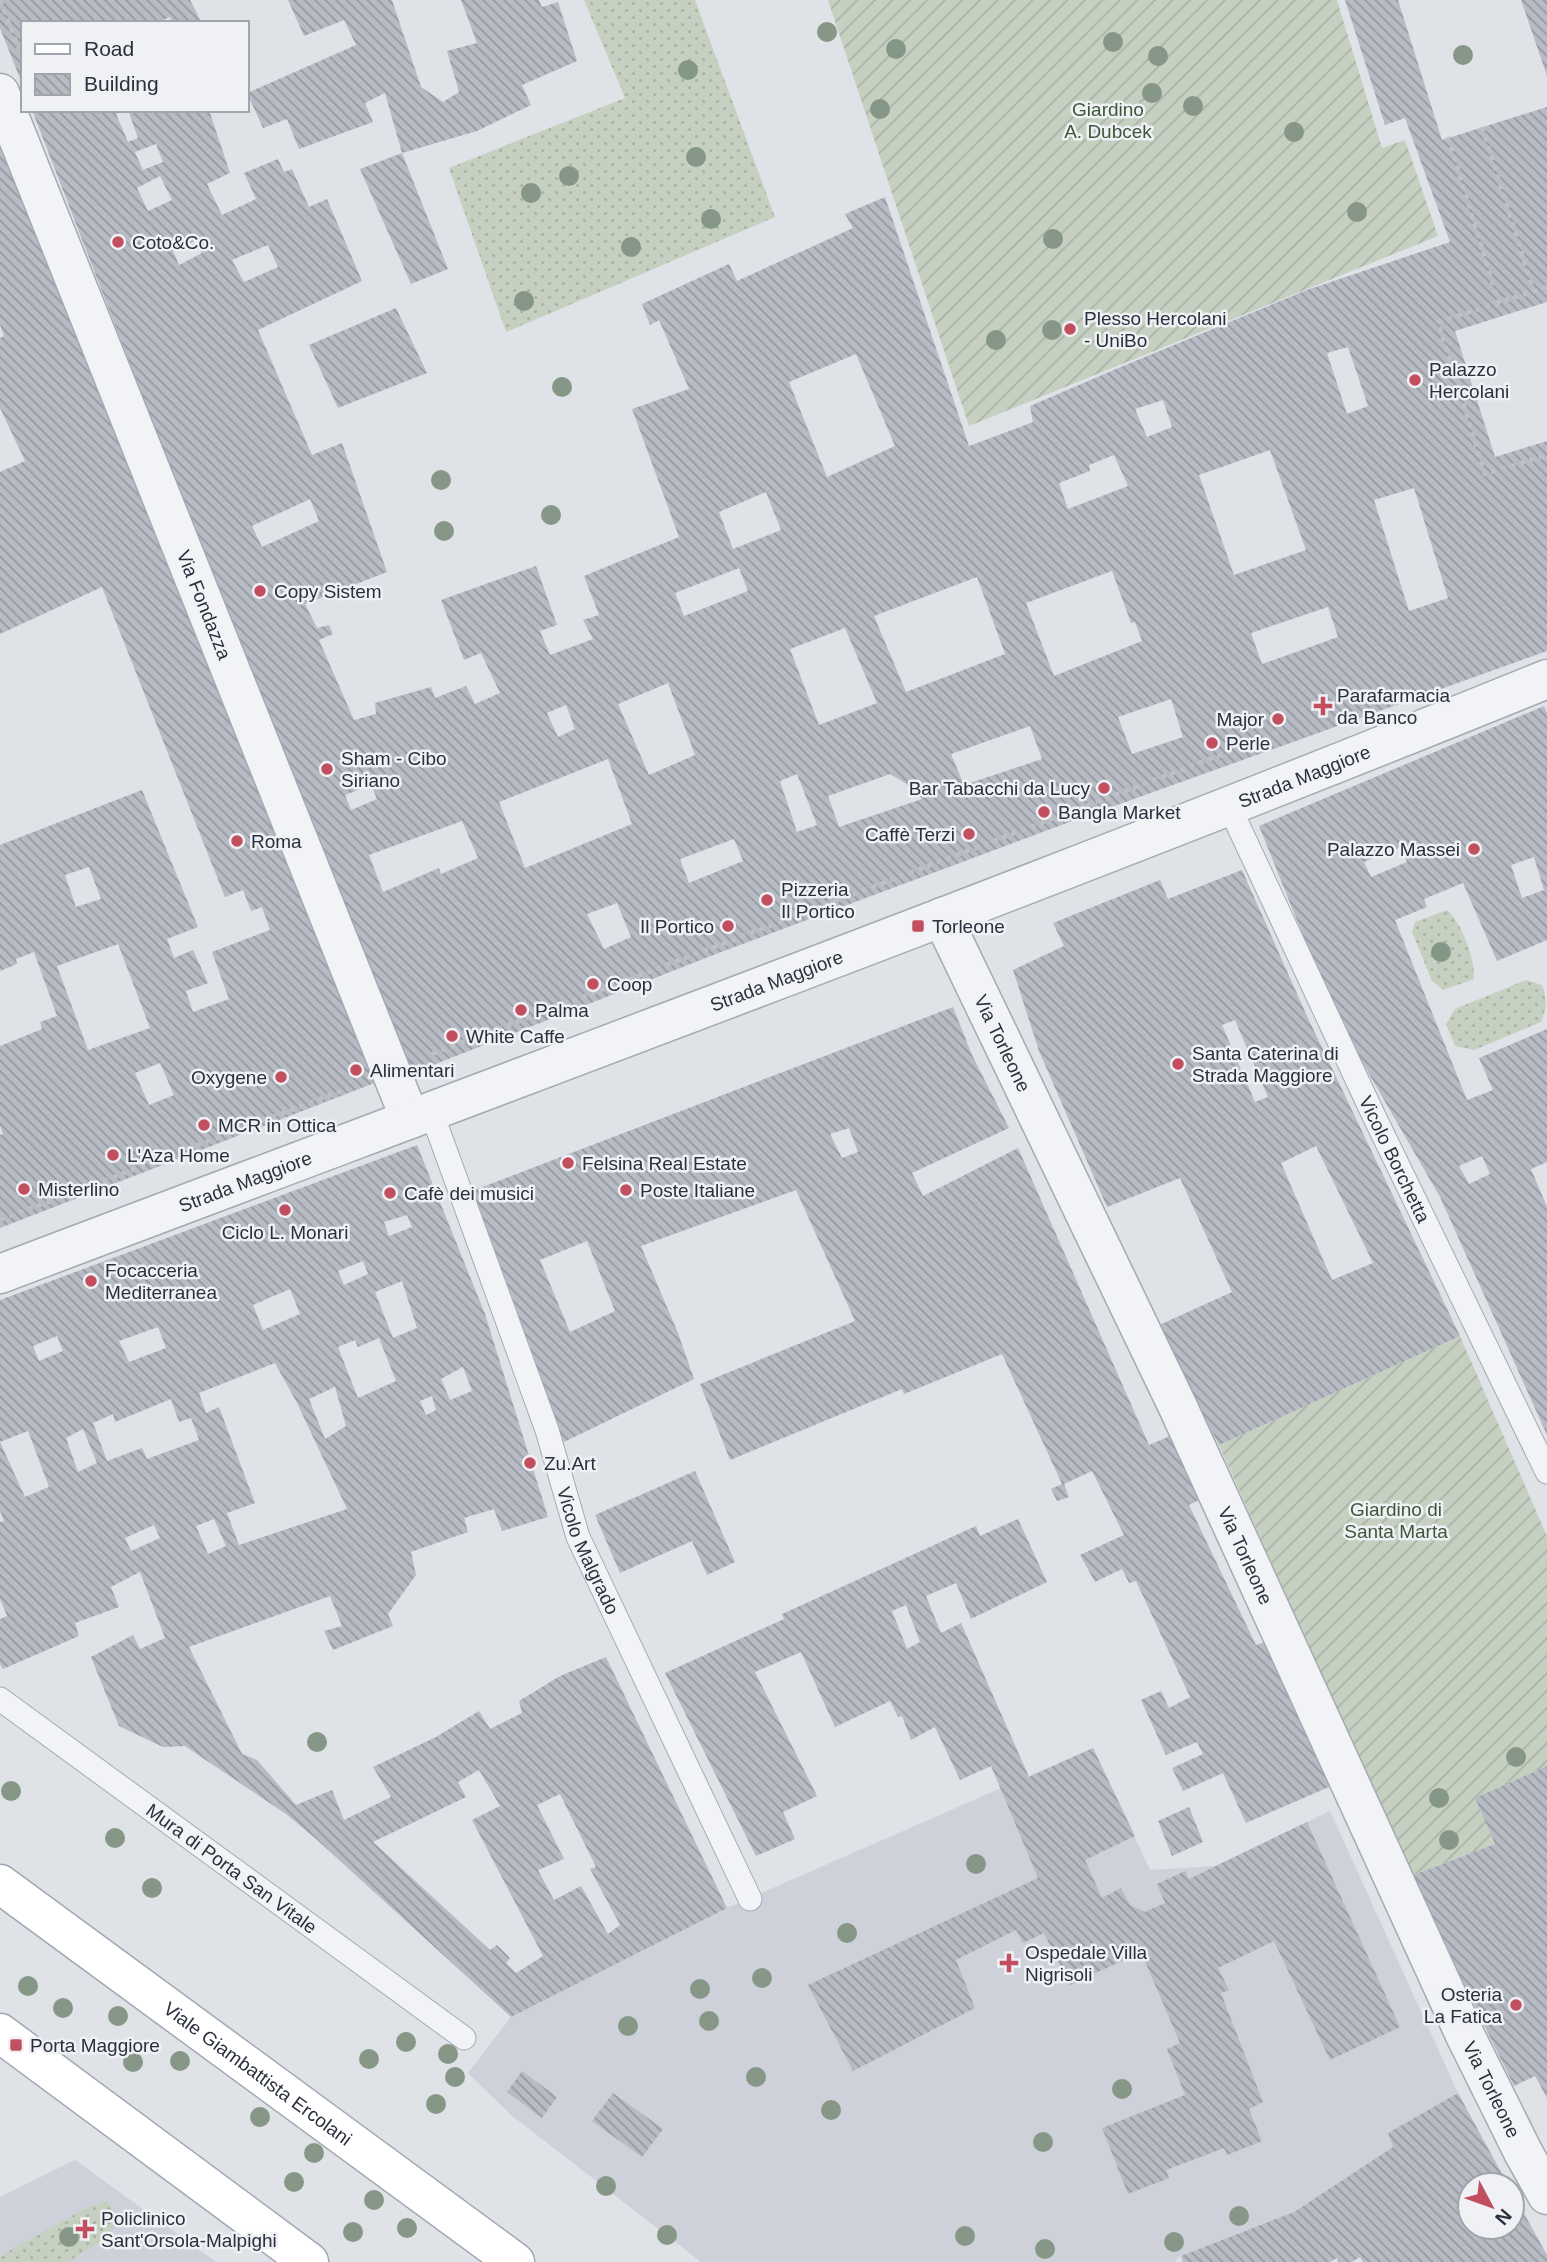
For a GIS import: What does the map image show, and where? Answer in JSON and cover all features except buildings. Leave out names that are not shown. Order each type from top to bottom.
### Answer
[{"type":"main road","name":"Viale Giambattista Ercolani","points":[[0,1884],[515,2262]]},
{"type":"main road","points":[[0,2033],[309,2262]]},
{"type":"street","name":"Via Fondazza","points":[[0,93],[420,1115]]},
{"type":"street","name":"Strada Maggiore","points":[[0,1274],[942,917],[1547,679]]},
{"type":"street","name":"Via Torleone","points":[[942,917],[1177,1405],[1465,2035],[1547,2195]]},
{"type":"lane","name":"Vicolo Borchetta","points":[[1229,806],[1373,1114],[1547,1472]]},
{"type":"lane","name":"Vicolo Malgrado","points":[[420,1115],[547,1430],[578,1537],[750,1899]]},
{"type":"lane","name":"Mura di Porta San Vitale","points":[[0,1699],[464,2038]]},
{"type":"path","points":[[0,0],[21,54]]},
{"type":"path","points":[[1482,127],[1534,292]]},
{"type":"path","points":[[1448,137],[1499,303]]},
{"type":"path","points":[[1547,288],[1438,322],[1485,474],[1547,455]]},
{"type":"path","points":[[425,1056],[1286,730]]},
{"type":"path","points":[[0,1220],[350,1087]]},
{"type":"shaded area","name":"Ospedale Villa Nigrisoli","points":[[1093,1748],[1150,1870],[1215,1866],[1330,1811],[1458,2093],[1388,2133],[1393,2147],[1294,2212],[1181,2256],[1174,2262],[701,2262],[511,2115],[468,2073],[511,2017],[727,1908]]},
{"type":"shaded area","name":"Policlinico Sant'Orsola-Malpighi","points":[[75,2160],[216,2262],[0,2262],[0,2197]]},
{"type":"green space","points":[[584,0],[695,0],[775,217],[506,332],[449,168],[625,98]]},
{"type":"green space","name":"Plesso Hercolani - UniBo","points":[[828,0],[1337,0],[1382,148],[1405,140],[1438,236],[969,426]]},
{"type":"green space","points":[[1447,910],[1458,923],[1466,942],[1474,979],[1443,990],[1432,981],[1412,932],[1415,922]]},
{"type":"green space","points":[[1526,980],[1542,985],[1546,1004],[1541,1022],[1474,1050],[1455,1046],[1446,1024],[1455,1009]]},
{"type":"green space","name":"Giardino di Santa Marta","points":[[1460,1336],[1547,1536],[1547,1766],[1475,1798],[1495,1844],[1411,1876],[1219,1445]]},
{"type":"green space","points":[[107,2201],[120,2220],[104,2239],[68,2262],[0,2262],[0,2256],[88,2207]]},
{"type":"place","name":"Coto&Co.","points":[[118,242]]},
{"type":"place","name":"Plesso Hercolani - UniBo","points":[[1070,329]]},
{"type":"place","name":"Palazzo Hercolani","points":[[1415,380]]},
{"type":"place","name":"Copy Sistem","points":[[260,591]]},
{"type":"place","name":"Parafarmacia da Banco","points":[[1323,706]]},
{"type":"place","name":"Major","points":[[1278,719]]},
{"type":"place","name":"Perle","points":[[1212,743]]},
{"type":"place","name":"Sham - Cibo Siriano","points":[[327,769]]},
{"type":"place","name":"Bar Tabacchi da Lucy","points":[[1104,788]]},
{"type":"place","name":"Bangla Market","points":[[1044,812]]},
{"type":"place","name":"Caffè Terzi","points":[[969,834]]},
{"type":"place","name":"Roma","points":[[237,841]]},
{"type":"place","name":"Palazzo Massei","points":[[1474,849]]},
{"type":"place","name":"Pizzeria Il Portico","points":[[767,900]]},
{"type":"place","name":"Il Portico","points":[[728,926]]},
{"type":"place","name":"Torleone","points":[[918,926]]},
{"type":"place","name":"Coop","points":[[593,984]]},
{"type":"place","name":"Palma","points":[[521,1010]]},
{"type":"place","name":"White Caffe","points":[[452,1036]]},
{"type":"place","name":"Santa Caterina di Strada Maggiore","points":[[1178,1064]]},
{"type":"place","name":"Alimentari","points":[[356,1070]]},
{"type":"place","name":"Oxygene","points":[[281,1077]]},
{"type":"place","name":"MCR in Ottica","points":[[204,1125]]},
{"type":"place","name":"L'Aza Home","points":[[113,1155]]},
{"type":"place","name":"Felsina Real Estate","points":[[568,1163]]},
{"type":"place","name":"Misterlino","points":[[24,1189]]},
{"type":"place","name":"Poste Italiane","points":[[626,1190]]},
{"type":"place","name":"Cafè dei musici","points":[[390,1193]]},
{"type":"place","name":"Ciclo L. Monari","points":[[285,1210]]},
{"type":"place","name":"Focacceria Mediterranea","points":[[91,1281]]},
{"type":"place","name":"Zu.Art","points":[[530,1463]]},
{"type":"place","name":"Ospedale Villa Nigrisoli","points":[[1009,1963]]},
{"type":"place","name":"Osteria La Fatica","points":[[1516,2005]]},
{"type":"place","name":"Porta Maggiore","points":[[16,2045]]},
{"type":"place","name":"Policlinico Sant'Orsola-Malpighi","points":[[85,2229]]},
{"type":"park label","name":"Giardino A. Dubcek","points":[[1108,120]]}]
